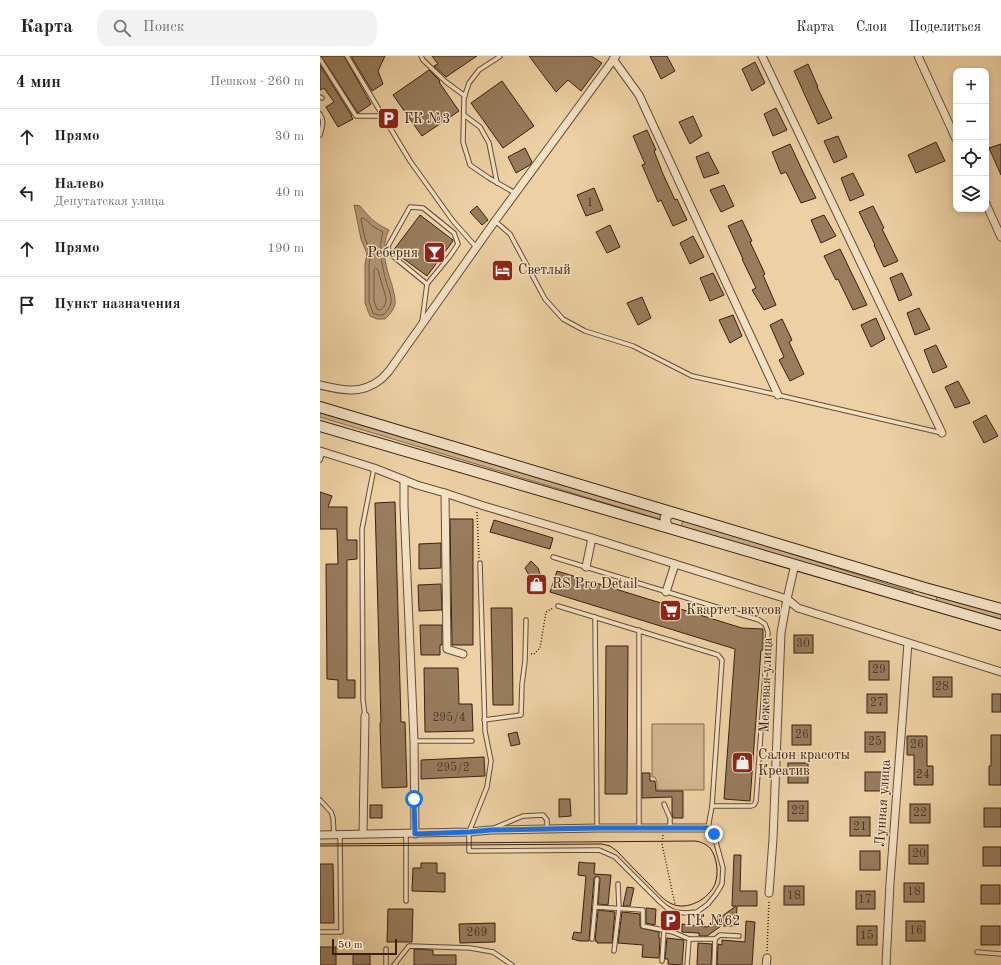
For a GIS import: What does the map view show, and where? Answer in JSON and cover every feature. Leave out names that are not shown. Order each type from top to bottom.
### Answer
[{"type":"main road","points":[[320,407],[925,588],[1001,609]]},
{"type":"main road","points":[[320,426],[1001,625]]},
{"type":"street","points":[[762,56],[942,433]]},
{"type":"street","points":[[918,56],[953,132]]},
{"type":"street","points":[[320,385],[350,391],[365,388],[380,381],[389,371],[495,221],[614,58],[639,95],[778,395]]},
{"type":"street","points":[[989,211],[1001,237]]},
{"type":"street","points":[[321,451],[476,504],[592,538],[787,599],[798,608],[1001,672]]},
{"type":"street","points":[[404,480],[414,741],[415,834]]},
{"type":"street","points":[[445,493],[447,649],[463,654]]},
{"type":"street","points":[[667,527],[665,518],[671,512]]},
{"type":"street","points":[[586,567],[592,538]]},
{"type":"street","points":[[666,592],[675,564]]},
{"type":"street","name":"Межевая улица","points":[[769,893],[773,839],[782,633],[787,599],[795,564]]},
{"type":"street","points":[[921,601],[925,588]]},
{"type":"street","name":"Лунная улица","points":[[886,965],[890,883],[908,643]]},
{"type":"street","points":[[363,834],[364,716]]},
{"type":"street","points":[[320,835],[415,834],[490,830],[597,828],[640,828],[667,830],[708,828]]},
{"type":"lane","points":[[347,56],[410,161],[453,221],[477,248]]},
{"type":"lane","points":[[421,56],[423,60],[446,82],[465,96]]},
{"type":"lane","points":[[500,56],[479,70],[470,83],[464,98],[463,142],[470,164],[497,183],[516,193]]},
{"type":"lane","points":[[320,59],[356,116],[384,116]]},
{"type":"lane","points":[[320,114],[323,118],[324,124],[320,135]]},
{"type":"lane","points":[[464,115],[480,127],[489,143],[497,183]]},
{"type":"lane","points":[[422,325],[427,284],[458,244],[454,233],[423,208],[410,207],[388,246],[389,254],[427,284]]},
{"type":"lane","points":[[495,221],[510,234],[545,299],[563,319],[584,331],[633,346],[692,376],[942,433]]},
{"type":"lane","points":[[320,460],[321,451]]},
{"type":"lane","points":[[364,716],[362,528],[374,468]]},
{"type":"lane","points":[[553,557],[759,620],[765,624],[768,632],[756,801],[754,805],[751,806],[712,806]]},
{"type":"lane","points":[[480,563],[484,720],[491,760],[487,787],[470,832],[470,851],[599,850],[615,857],[667,908],[676,912],[697,912],[708,904],[722,884],[723,868],[714,834],[708,828],[712,806],[723,664],[722,660],[715,654],[558,606]]},
{"type":"lane","points":[[595,617],[597,828]]},
{"type":"lane","points":[[484,720],[521,715],[526,620]]},
{"type":"lane","points":[[639,630],[640,828]]},
{"type":"lane","points":[[414,741],[472,741]]},
{"type":"lane","points":[[320,800],[331,812],[337,834],[341,932],[320,932]]},
{"type":"lane","points":[[664,804],[670,818],[667,830]]},
{"type":"lane","points":[[490,830],[523,816],[530,815],[543,815],[546,820],[547,829]]},
{"type":"lane","points":[[406,834],[406,901]]},
{"type":"lane","points":[[592,939],[597,879]]},
{"type":"lane","points":[[614,951],[619,908],[618,884]]},
{"type":"lane","points":[[595,907],[642,910],[643,926],[673,932],[689,939],[715,939],[720,935],[739,936]]},
{"type":"lane","points":[[662,961],[664,930],[676,912]]},
{"type":"lane","points":[[687,965],[689,939]]},
{"type":"lane","points":[[714,965],[715,939]]},
{"type":"lane","points":[[394,965],[409,946],[470,948],[493,952],[512,965]]},
{"type":"lane","points":[[386,949],[386,965]]},
{"type":"lane","points":[[977,952],[1001,954]]},
{"type":"path","points":[[476,504],[480,563]]},
{"type":"path","points":[[534,654],[540,648],[546,612],[558,606]]},
{"type":"path","points":[[667,830],[662,844],[676,912]]},
{"type":"path","points":[[767,961],[769,893]]},
{"type":"shaded area","points":[[320,413],[662,515],[659,519],[320,417]]},
{"type":"shaded area","points":[[683,520],[913,592],[912,596],[681,527]]},
{"type":"shaded area","points":[[938,594],[1001,613],[1001,619],[936,601]]},
{"type":"shaded area","points":[[652,724],[704,724],[704,790],[657,790],[657,782],[655,777],[652,777]]},
{"type":"water","points":[[354,205],[360,206],[373,220],[389,230],[386,237],[384,250],[395,302],[390,314],[385,319],[377,319],[370,316],[365,303],[365,264],[367,254],[361,239]]},
{"type":"building","points":[[321,56],[344,56],[371,104],[358,113]]},
{"type":"building","points":[[351,56],[385,56],[378,71],[383,84],[372,91]]},
{"type":"building","points":[[432,56],[477,56],[446,77],[434,66],[438,64]]},
{"type":"building","points":[[529,56],[591,56],[602,63],[581,91],[568,80],[556,92]]},
{"type":"building","points":[[650,56],[667,56],[675,71],[661,79]]},
{"type":"building","points":[[755,62],[765,83],[752,91],[742,69]]},
{"type":"building","points":[[808,64],[832,118],[818,124],[794,71]]},
{"type":"building","points":[[320,65],[353,119],[338,127],[326,107],[334,102],[324,88],[320,90]]},
{"type":"building","points":[[429,70],[440,81],[439,82],[459,111],[422,136],[393,95]]},
{"type":"building","points":[[502,81],[534,126],[503,148],[471,103]]},
{"type":"building","points":[[776,108],[787,130],[773,136],[764,114]]},
{"type":"building","points":[[693,116],[702,136],[690,144],[679,122]]},
{"type":"building","points":[[647,130],[656,150],[654,151],[663,174],[675,200],[677,199],[687,220],[673,226],[661,200],[658,202],[642,165],[645,164],[633,136]]},
{"type":"building","points":[[838,136],[847,157],[834,163],[824,141]]},
{"type":"building","points":[[936,142],[945,161],[916,173],[908,155]]},
{"type":"building","points":[[790,144],[816,198],[801,203],[786,172],[781,174],[772,152]]},
{"type":"building","points":[[1001,144],[1001,175],[989,148]]},
{"type":"building","points":[[525,148],[532,162],[530,165],[516,173],[508,157]]},
{"type":"building","points":[[708,152],[719,173],[704,178],[696,157]]},
{"type":"building","points":[[853,173],[864,195],[850,201],[841,178]]},
{"type":"building","points":[[724,185],[734,206],[721,212],[710,190]]},
{"type":"building","points":[[594,188],[603,210],[586,216],[577,195]]},
{"type":"building","points":[[477,206],[488,220],[482,225],[470,212]]},
{"type":"building","points":[[873,206],[884,228],[882,229],[898,261],[884,267],[859,212]]},
{"type":"building","points":[[420,215],[453,240],[427,276],[393,251]]},
{"type":"building","points":[[824,215],[836,236],[821,243],[811,220]]},
{"type":"building","points":[[742,220],[752,241],[750,242],[765,274],[763,275],[776,305],[764,310],[752,290],[756,288],[728,226]]},
{"type":"building","points":[[610,225],[620,247],[607,253],[596,232]]},
{"type":"building","points":[[693,236],[704,257],[690,264],[680,243]]},
{"type":"building","points":[[840,249],[867,305],[853,310],[838,279],[836,280],[824,256]]},
{"type":"building","points":[[713,273],[724,295],[710,301],[700,278]]},
{"type":"building","points":[[902,273],[912,295],[899,301],[890,278]]},
{"type":"building","points":[[642,297],[651,318],[638,325],[627,303]]},
{"type":"building","points":[[919,308],[930,329],[915,335],[907,313]]},
{"type":"building","points":[[733,315],[742,336],[730,343],[719,320]]},
{"type":"building","points":[[876,318],[885,339],[871,347],[861,325]]},
{"type":"building","points":[[782,319],[792,340],[789,342],[804,374],[790,381],[779,360],[784,357],[770,325]]},
{"type":"building","points":[[936,345],[947,367],[933,373],[924,350]]},
{"type":"building","points":[[958,381],[970,403],[955,408],[945,387]]},
{"type":"building","points":[[986,415],[998,436],[984,443],[973,422]]},
{"type":"building","points":[[320,492],[332,496],[328,507],[347,507],[347,540],[357,540],[357,559],[347,560],[347,680],[355,680],[355,698],[338,698],[338,680],[327,679],[326,564],[338,564],[337,529],[320,529]]},
{"type":"building","points":[[395,502],[401,722],[405,722],[407,787],[382,788],[375,503]]},
{"type":"building","points":[[450,519],[473,519],[473,645],[452,645]]},
{"type":"building","points":[[494,520],[553,538],[550,549],[490,532]]},
{"type":"building","points":[[441,543],[441,568],[419,569],[419,544]]},
{"type":"building","points":[[531,561],[538,568],[540,574],[540,587],[529,587],[529,575],[525,568]]},
{"type":"building","points":[[557,571],[742,628],[763,629],[763,650],[761,650],[750,801],[724,799],[735,649],[550,592]]},
{"type":"building","points":[[441,584],[442,610],[419,611],[418,585]]},
{"type":"building","points":[[491,608],[512,608],[513,705],[493,705]]},
{"type":"building","points":[[420,625],[442,625],[442,645],[440,645],[440,655],[421,655]]},
{"type":"building","points":[[794,635],[813,635],[813,653],[794,653]]},
{"type":"building","points":[[606,646],[628,646],[627,794],[605,794]]},
{"type":"building","points":[[869,661],[889,661],[889,680],[869,680]]},
{"type":"building","points":[[424,668],[458,668],[459,704],[472,704],[473,731],[425,732]]},
{"type":"building","points":[[933,677],[952,677],[952,697],[933,697]]},
{"type":"building","points":[[867,694],[887,694],[887,713],[867,713]]},
{"type":"building","points":[[992,694],[1001,694],[1001,712],[992,712]]},
{"type":"building","points":[[792,725],[811,725],[811,745],[792,745]]},
{"type":"building","points":[[517,732],[520,744],[511,746],[508,734]]},
{"type":"building","points":[[865,732],[885,732],[885,752],[865,752]]},
{"type":"building","points":[[991,735],[1001,735],[1001,785],[989,785],[989,766],[991,766]]},
{"type":"building","points":[[907,736],[927,736],[927,766],[933,766],[933,785],[914,785],[914,755],[907,755]]},
{"type":"building","points":[[484,757],[485,776],[421,779],[421,760]]},
{"type":"building","points":[[788,763],[808,763],[808,783],[788,783]]},
{"type":"building","points":[[865,772],[885,772],[885,791],[865,791]]},
{"type":"building","points":[[642,773],[650,773],[650,781],[655,781],[656,791],[683,791],[683,818],[673,818],[672,797],[642,798]]},
{"type":"building","points":[[559,799],[570,799],[571,816],[559,817]]},
{"type":"building","points":[[788,801],[808,801],[808,821],[788,821]]},
{"type":"building","points":[[910,804],[930,804],[930,823],[910,823]]},
{"type":"building","points":[[370,805],[382,805],[382,818],[370,818]]},
{"type":"building","points":[[984,808],[1001,808],[1001,827],[984,827]]},
{"type":"building","points":[[850,817],[870,817],[870,836],[850,836]]},
{"type":"building","points":[[909,845],[928,845],[928,864],[909,864]]},
{"type":"building","points":[[983,847],[1001,847],[1001,866],[983,866]]},
{"type":"building","points":[[860,851],[880,851],[880,870],[860,870]]},
{"type":"building","points":[[734,855],[741,855],[740,891],[757,891],[757,906],[737,906],[736,926],[723,926],[724,924],[707,936],[699,936],[699,933],[682,932],[682,924],[707,927],[736,906],[732,906]]},
{"type":"building","points":[[579,862],[595,863],[594,874],[611,875],[608,905],[598,904],[600,879],[597,876],[594,878],[589,941],[572,939],[574,932],[581,933],[586,876],[578,875]]},
{"type":"building","points":[[421,863],[437,863],[437,873],[445,873],[445,892],[412,891],[413,868],[421,868]]},
{"type":"building","points":[[320,864],[333,864],[334,923],[320,923]]},
{"type":"building","points":[[904,883],[924,883],[924,902],[904,902]]},
{"type":"building","points":[[981,885],[1000,885],[1000,904],[981,904]]},
{"type":"building","points":[[784,886],[804,886],[804,905],[784,905]]},
{"type":"building","points":[[627,887],[634,888],[630,906],[623,906]]},
{"type":"building","points":[[856,891],[875,891],[875,909],[856,909]]},
{"type":"building","points":[[646,908],[656,909],[655,925],[646,923]]},
{"type":"building","points":[[388,909],[413,909],[412,942],[387,942]]},
{"type":"building","points":[[598,910],[615,912],[612,943],[597,943],[597,941],[595,941]]},
{"type":"building","points":[[622,912],[640,914],[641,928],[659,932],[659,958],[642,957],[643,945],[618,943]]},
{"type":"building","points":[[746,921],[755,922],[752,965],[717,965],[718,944],[722,945],[722,940],[745,942]]},
{"type":"building","points":[[906,921],[925,921],[925,941],[906,941]]},
{"type":"building","points":[[495,923],[495,942],[460,943],[459,924]]},
{"type":"building","points":[[857,926],[877,926],[877,945],[857,945]]},
{"type":"building","points":[[981,926],[1000,926],[1000,945],[981,945]]},
{"type":"building","points":[[667,938],[684,940],[682,965],[668,964],[668,959],[665,959]]},
{"type":"building","points":[[698,943],[712,944],[711,965],[697,965]]},
{"type":"building","points":[[320,947],[336,947],[336,965],[320,965]]},
{"type":"building","points":[[414,949],[433,950],[433,955],[456,955],[456,965],[414,965]]},
{"type":"building","points":[[353,954],[370,954],[370,965],[353,965]]},
{"type":"tram line","points":[[320,844],[696,841],[707,845],[710,848],[716,860],[717,875],[715,884],[703,899],[691,905],[678,906],[663,898],[618,852],[610,846],[602,844],[320,846]]},
{"type":"place","name":"ГК №3","points":[[389,119]]},
{"type":"place","name":"Реберня","points":[[434,253]]},
{"type":"place","name":"Светлый","points":[[503,270]]},
{"type":"place","name":"RS Pro Detail","points":[[536,584]]},
{"type":"place","name":"Квартет вкусов","points":[[671,610]]},
{"type":"place","name":"Салон красоты Креатив","points":[[743,763]]},
{"type":"place","name":"ГК №62","points":[[671,921]]},
{"type":"route","points":[[414,799],[415,834],[490,830],[597,828],[708,828],[714,834]]}]
